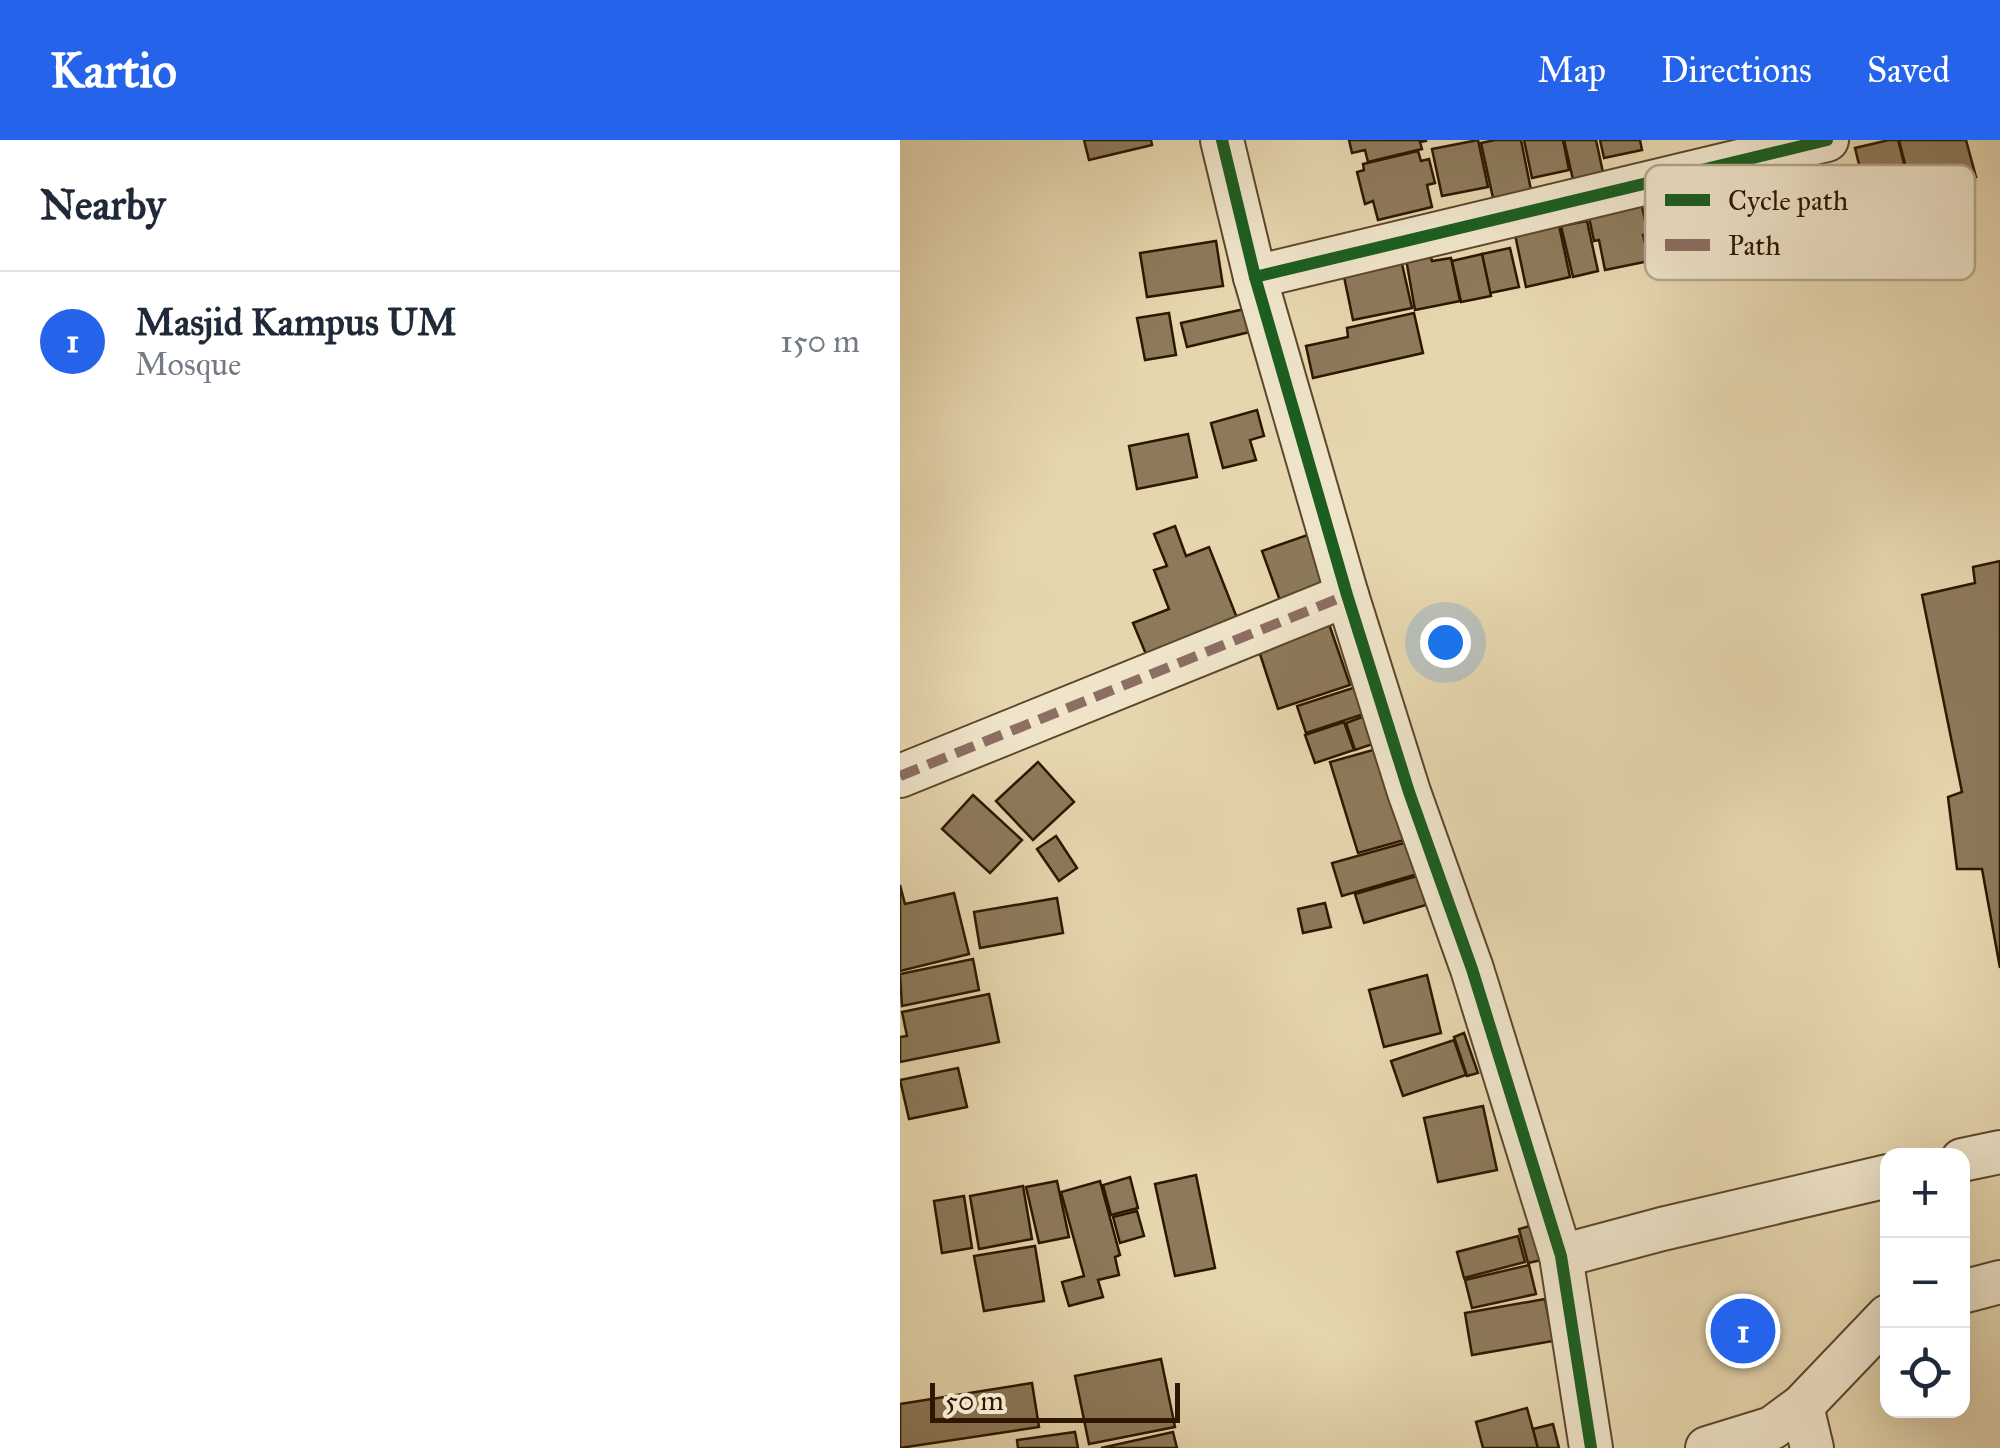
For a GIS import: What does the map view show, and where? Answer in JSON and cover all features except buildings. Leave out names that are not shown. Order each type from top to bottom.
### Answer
[{"type":"street","points":[[1222,140],[1255,277],[1347,595],[1409,792],[1472,968],[1562,1256],[1591,1448]]},
{"type":"street","points":[[1723,165],[1827,140]]},
{"type":"street","points":[[1255,277],[1645,184]]},
{"type":"street","points":[[900,776],[1347,595]]},
{"type":"street","points":[[1970,1158],[2000,1152]]},
{"type":"street","points":[[1562,1256],[1880,1178]]},
{"type":"street","points":[[1970,1290],[2000,1282]]},
{"type":"street","points":[[1707,1448],[1772,1428],[1802,1406],[1880,1324]]},
{"type":"street","points":[[1802,1406],[1812,1448]]},
{"type":"marked path","points":[[900,776],[1347,595]]},
{"type":"cycle path","points":[[1222,140],[1255,277],[1347,595],[1409,792],[1472,969],[1561,1256],[1591,1448]]},
{"type":"cycle path","points":[[1723,165],[1827,140]]},
{"type":"cycle path","points":[[1255,277],[1645,184]]},
{"type":"place","name":"Masjid Kampus UM","points":[[1743,1331]]}]
